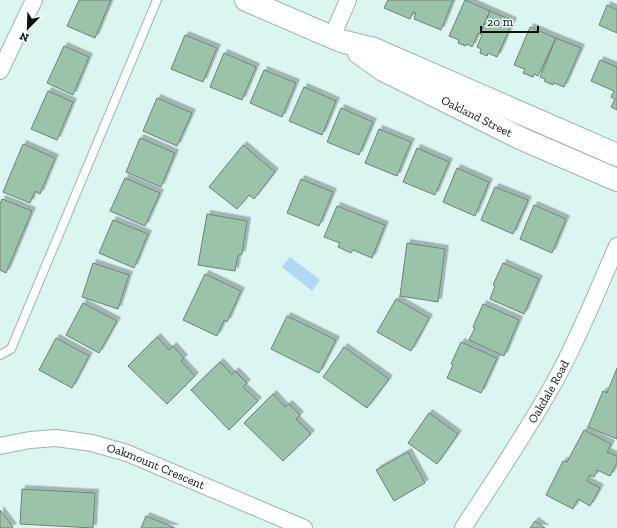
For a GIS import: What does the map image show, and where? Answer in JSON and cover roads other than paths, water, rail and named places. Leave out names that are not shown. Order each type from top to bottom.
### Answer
[{"type":"street","points":[[0,71],[34,0]]},
{"type":"street","name":"Oakland Street","points":[[246,0],[337,39],[374,49],[617,155]]},
{"type":"street","points":[[337,39],[348,0]]},
{"type":"street","name":"Oakland Street","points":[[337,39],[390,73],[522,139],[617,180]]},
{"type":"street","name":"Oakdale Road","points":[[462,528],[535,418],[556,380],[574,345],[617,246]]},
{"type":"street","name":"Oakmount Crescent","points":[[0,446],[30,440],[56,438],[92,443],[127,453],[304,528]]},
{"type":"lane","points":[[0,355],[11,349],[157,0]]},
{"type":"water","points":[[290,257],[320,280],[312,291],[282,267]]}]
